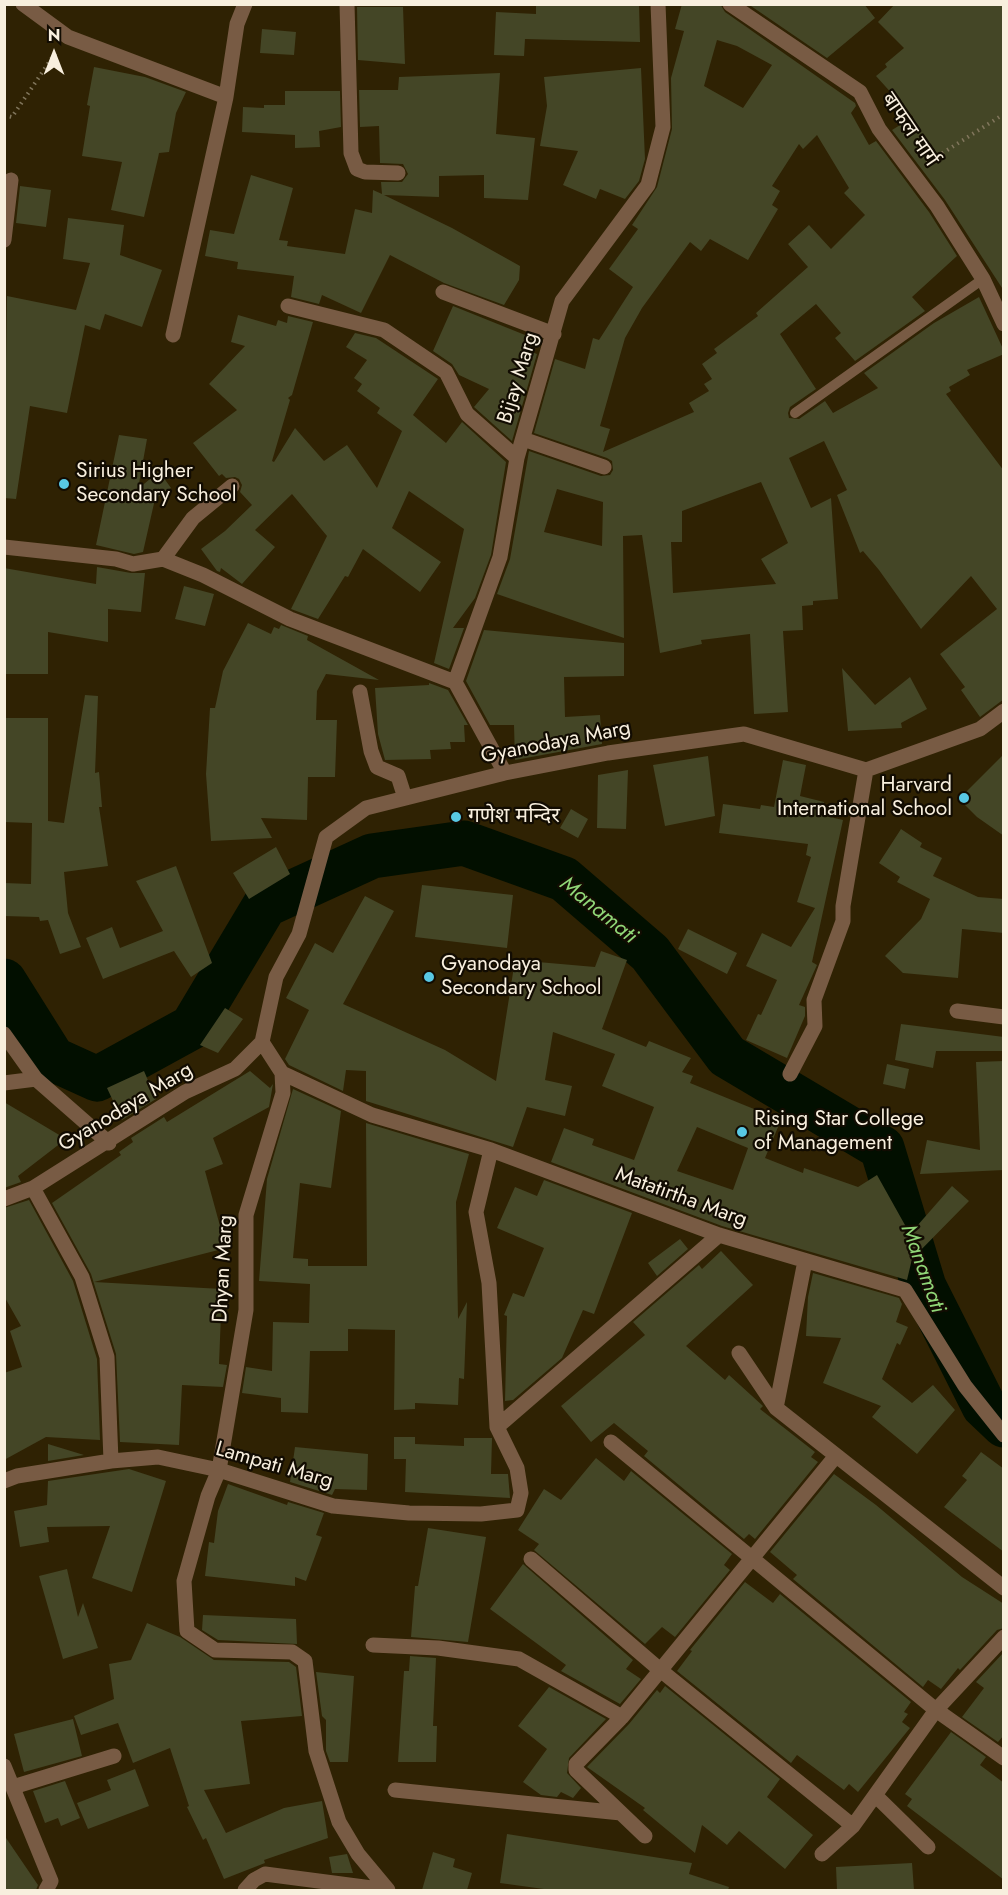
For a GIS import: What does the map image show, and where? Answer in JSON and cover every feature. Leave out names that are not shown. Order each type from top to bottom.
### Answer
[{"type":"street","points":[[23,4],[68,37],[226,96]]},
{"type":"street","points":[[173,335],[226,96],[237,24],[245,4]]},
{"type":"street","points":[[347,4],[351,153],[357,169],[365,172],[398,173]]},
{"type":"street","name":"Bijay Marg","points":[[455,682],[500,557],[517,458],[562,301],[648,186],[663,127],[658,4]]},
{"type":"street","name":"बाफल मार्ग","points":[[730,4],[860,92],[879,129],[937,206],[983,279],[997,294],[1004,324]]},
{"type":"street","points":[[4,240],[11,180]]},
{"type":"street","points":[[443,292],[554,334]]},
{"type":"street","points":[[288,306],[384,330],[446,372],[468,414],[517,458]]},
{"type":"street","points":[[523,439],[604,468]]},
{"type":"street","points":[[164,559],[193,518],[232,486]]},
{"type":"street","points":[[4,547],[116,559],[133,564],[164,559],[203,574],[290,619],[455,682],[505,773]]},
{"type":"street","points":[[360,692],[377,767],[398,776],[405,798]]},
{"type":"street","points":[[790,1074],[815,1026],[814,1000],[843,921],[843,906],[866,771],[980,729],[1004,711]]},
{"type":"street","name":"Gyanodaya Marg","points":[[4,1199],[33,1188],[109,1143],[185,1092],[235,1069],[262,1042],[276,977],[299,934],[326,837],[366,808],[505,773],[608,753],[744,734],[866,771]]},
{"type":"street","points":[[957,1011],[1004,1017]]},
{"type":"street","points":[[4,1034],[36,1078],[109,1143]]},
{"type":"street","points":[[262,1042],[282,1073]]},
{"type":"street","name":"Matatirtha Marg","points":[[282,1073],[372,1115],[491,1150],[718,1235],[905,1290],[965,1386],[1001,1429]]},
{"type":"street","name":"Dhyan Marg","points":[[282,1073],[283,1093],[246,1215],[246,1310],[219,1470],[208,1496],[184,1581],[187,1631],[215,1650],[292,1652],[305,1661],[316,1751],[339,1822],[358,1854],[387,1890]]},
{"type":"street","points":[[4,1083],[36,1078]]},
{"type":"street","points":[[491,1150],[476,1212],[489,1283],[497,1427]]},
{"type":"street","points":[[33,1188],[82,1277],[107,1357],[111,1461]]},
{"type":"street","points":[[497,1427],[718,1235]]},
{"type":"street","points":[[776,1408],[805,1261]]},
{"type":"street","points":[[739,1353],[776,1408],[835,1457],[1004,1588]]},
{"type":"street","name":"Lampati Marg","points":[[4,1481],[17,1476],[111,1461],[158,1457],[219,1470],[333,1506],[409,1513],[481,1514],[517,1510],[520,1493],[517,1468],[497,1427]]},
{"type":"street","points":[[611,1442],[936,1710],[1004,1758]]},
{"type":"street","points":[[645,1836],[576,1770],[576,1764],[622,1717],[835,1457]]},
{"type":"street","points":[[531,1559],[660,1669],[853,1826]]},
{"type":"street","points":[[822,1854],[853,1826],[876,1797],[936,1710],[1004,1636]]},
{"type":"street","points":[[373,1645],[438,1648],[519,1659],[622,1717]]},
{"type":"street","points":[[13,1787],[114,1756]]},
{"type":"street","points":[[5,1767],[51,1881],[46,1890]]},
{"type":"street","points":[[395,1790],[621,1813]]},
{"type":"street","points":[[876,1797],[928,1847]]},
{"type":"street","points":[[245,1890],[254,1880],[265,1874],[387,1890]]},
{"type":"lane","points":[[795,413],[983,279]]},
{"type":"path","points":[[4,115],[12,117],[37,77],[68,37]]},
{"type":"path","points":[[912,173],[1004,114]]},
{"type":"building","points":[[536,4],[639,4],[640,42],[525,39],[524,56],[494,55],[496,12],[536,14]]},
{"type":"building","points":[[682,4],[720,4],[725,12],[855,103],[856,106],[851,113],[869,145],[876,141],[929,212],[957,256],[912,297],[925,311],[855,361],[835,338],[841,333],[816,304],[780,334],[816,389],[790,407],[789,418],[799,419],[825,401],[833,413],[878,388],[864,373],[934,323],[979,297],[1004,351],[1004,354],[967,370],[970,375],[949,387],[951,391],[946,394],[1004,471],[1004,699],[980,717],[961,690],[965,687],[940,654],[997,609],[971,576],[921,629],[879,570],[863,551],[860,553],[837,495],[847,490],[824,441],[789,458],[811,508],[831,498],[838,599],[813,601],[813,605],[802,606],[803,630],[783,631],[788,712],[754,714],[750,634],[701,640],[702,644],[660,653],[642,535],[623,536],[624,638],[497,594],[510,559],[529,451],[601,476],[610,475],[613,470],[612,461],[607,458],[534,433],[555,359],[585,369],[593,338],[599,340],[633,287],[609,269],[638,229],[632,225],[657,187],[672,129],[671,78],[684,31],[675,29]],"holes":[[[717,40],[737,46],[772,65],[743,108],[704,86]],[[817,135],[849,188],[844,193],[865,215],[831,249],[809,225],[788,244],[808,267],[756,313],[758,316],[714,349],[717,353],[702,364],[712,379],[704,384],[709,391],[689,403],[694,412],[603,452],[610,429],[600,426],[625,338],[642,308],[690,242],[701,251],[710,239],[748,260],[778,209],[772,205],[780,191],[772,186],[799,144],[803,149]],[[761,482],[788,543],[761,559],[776,584],[673,593],[671,542],[682,542],[682,511]],[[557,489],[603,502],[602,546],[544,532]]]},
{"type":"building","points":[[748,4],[864,4],[875,18],[827,58]]},
{"type":"building","points":[[895,4],[1004,4],[1004,291],[945,200],[892,130],[913,117],[876,76],[887,67],[885,64],[904,48],[878,22]]},
{"type":"building","points":[[357,7],[403,7],[405,64],[358,60]]},
{"type":"building","points":[[262,29],[296,32],[294,55],[260,53]]},
{"type":"building","points":[[94,67],[145,77],[186,92],[176,113],[169,152],[159,153],[144,217],[111,210],[122,162],[82,156],[90,106],[87,105]]},
{"type":"building","points":[[641,68],[645,159],[639,181],[625,199],[600,189],[596,199],[563,185],[578,151],[540,146],[547,106],[544,77]]},
{"type":"building","points":[[500,73],[496,134],[535,138],[528,200],[484,198],[484,175],[439,176],[439,197],[384,195],[452,228],[520,266],[519,280],[504,305],[444,283],[390,255],[361,313],[322,295],[319,304],[291,297],[294,276],[237,269],[238,262],[205,256],[210,230],[234,234],[251,175],[293,188],[279,240],[288,241],[287,246],[345,254],[355,209],[372,213],[373,190],[382,194],[381,182],[402,182],[408,174],[403,164],[380,163],[379,126],[360,127],[359,90],[398,90],[399,77]]},
{"type":"building","points":[[285,91],[340,91],[341,127],[319,131],[320,147],[295,148],[295,135],[242,132],[243,107],[264,108],[264,105],[285,105]]},
{"type":"building","points":[[20,186],[51,190],[46,227],[16,223]]},
{"type":"building","points":[[68,218],[124,225],[120,255],[162,270],[142,327],[105,314],[100,330],[85,325],[67,413],[30,406],[16,499],[4,498],[7,296],[76,310],[90,263],[63,259]]},
{"type":"building","points":[[453,306],[535,339],[529,351],[537,354],[512,441],[474,407],[489,389],[459,375],[452,364],[433,351]]},
{"type":"building","points":[[238,315],[276,326],[278,320],[287,323],[288,316],[313,322],[292,395],[288,398],[290,400],[272,461],[274,462],[295,428],[324,461],[347,445],[377,488],[402,431],[377,413],[380,408],[357,391],[362,384],[354,378],[367,360],[346,347],[355,333],[376,338],[438,379],[413,415],[446,443],[462,422],[506,462],[491,555],[475,598],[453,628],[464,628],[449,669],[434,663],[464,529],[409,491],[392,528],[441,562],[420,592],[363,549],[348,577],[345,576],[318,619],[291,609],[327,536],[292,494],[255,530],[275,547],[242,584],[221,568],[220,572],[217,571],[201,549],[225,531],[252,505],[240,492],[242,485],[239,479],[226,478],[222,474],[219,476],[193,443],[237,410],[209,384],[245,346],[231,342]]},
{"type":"building","points":[[119,435],[147,439],[138,489],[163,468],[161,474],[171,488],[155,499],[143,552],[134,554],[96,545]]},
{"type":"building","points":[[97,567],[145,573],[141,612],[108,609],[108,642],[48,632],[48,674],[4,674],[4,568],[96,584]]},
{"type":"building","points":[[184,586],[214,594],[205,626],[175,619]]},
{"type":"building","points":[[248,623],[271,634],[274,627],[279,629],[281,625],[308,636],[307,640],[379,680],[326,674],[317,691],[316,720],[337,720],[335,777],[308,777],[307,820],[261,818],[272,838],[211,841],[206,774],[210,708],[215,708],[223,671]]},
{"type":"building","points":[[484,630],[624,643],[624,676],[564,677],[565,717],[600,715],[602,744],[515,760],[514,725],[490,725],[466,681]]},
{"type":"building","points":[[842,668],[875,705],[910,677],[927,709],[901,723],[902,728],[848,731]]},
{"type":"building","points":[[429,683],[448,690],[468,725],[464,725],[465,742],[450,742],[451,749],[430,750],[431,759],[385,760],[378,734],[375,688],[429,685]]},
{"type":"building","points":[[85,695],[98,696],[95,773],[99,772],[102,807],[99,807],[108,866],[64,872],[68,913],[81,947],[60,954],[48,920],[40,921],[39,917],[4,916],[4,883],[31,884],[32,823],[4,822],[4,718],[48,718],[48,821],[64,823]]},
{"type":"building","points":[[1004,754],[1004,836],[977,817],[959,799]]},
{"type":"building","points":[[708,756],[715,816],[665,826],[653,765]]},
{"type":"building","points":[[783,760],[806,765],[800,796],[824,802],[821,815],[843,820],[812,962],[817,965],[799,1005],[805,1007],[805,1016],[787,1058],[746,1040],[758,1014],[761,1015],[777,980],[746,966],[762,933],[791,947],[815,908],[797,902],[811,857],[806,855],[808,844],[719,833],[723,804],[760,809],[761,805],[774,807]]},
{"type":"building","points":[[628,770],[626,829],[597,828],[598,775]]},
{"type":"building","points":[[571,809],[588,819],[578,838],[560,828]]},
{"type":"building","points":[[901,829],[922,843],[920,847],[942,858],[933,876],[978,897],[1004,899],[1004,933],[962,929],[958,978],[903,973],[885,956],[921,919],[930,899],[897,882],[900,877],[879,863]]},
{"type":"building","points":[[276,847],[290,874],[249,899],[233,873]]},
{"type":"building","points":[[176,866],[212,963],[191,977],[174,951],[103,979],[86,938],[112,927],[120,948],[163,931],[136,881]]},
{"type":"building","points":[[422,885],[513,895],[507,948],[415,937]]},
{"type":"building","points":[[365,896],[394,911],[343,1004],[445,1050],[496,1081],[515,960],[595,967],[601,951],[627,960],[602,1029],[646,1047],[649,1041],[691,1058],[682,1072],[693,1076],[690,1083],[781,1120],[765,1158],[803,1173],[804,1168],[858,1187],[877,1175],[910,1234],[952,1186],[969,1201],[912,1259],[907,1280],[722,1226],[551,1162],[564,1128],[594,1139],[592,1145],[634,1160],[654,1107],[602,1086],[615,1054],[553,1032],[545,1080],[572,1086],[565,1116],[527,1107],[513,1147],[366,1101],[366,1071],[346,1070],[343,1091],[289,1065],[285,1059],[309,1010],[286,998],[315,943],[333,953]],"holes":[[[697,1127],[748,1148],[733,1190],[677,1171]]]},
{"type":"building","points":[[688,929],[737,953],[727,974],[678,949]]},
{"type":"building","points":[[225,1008],[243,1019],[218,1053],[200,1045]]},
{"type":"building","points":[[901,1024],[1004,1037],[1004,1051],[936,1051],[933,1068],[895,1060]]},
{"type":"building","points":[[1004,1061],[1004,1170],[920,1174],[927,1140],[980,1150],[976,1062]]},
{"type":"building","points":[[887,1064],[909,1069],[905,1089],[883,1084]]},
{"type":"building","points":[[144,1071],[156,1099],[122,1120],[107,1088]]},
{"type":"building","points":[[250,1071],[270,1088],[273,1084],[269,1107],[213,1138],[223,1164],[205,1171],[226,1248],[94,1282],[222,1289],[219,1364],[227,1365],[223,1387],[182,1385],[179,1445],[120,1442],[116,1354],[91,1274],[52,1203],[121,1155],[119,1152],[133,1142],[131,1138],[164,1117],[167,1122]]},
{"type":"building","points":[[293,1089],[341,1111],[331,1188],[300,1183],[293,1258],[308,1259],[308,1266],[367,1266],[366,1123],[469,1154],[456,1202],[458,1319],[467,1302],[464,1379],[459,1378],[458,1405],[415,1403],[415,1409],[394,1410],[395,1330],[348,1329],[348,1351],[310,1351],[308,1413],[281,1412],[281,1398],[242,1393],[246,1367],[272,1371],[273,1322],[309,1323],[310,1284],[259,1281],[267,1179]]},
{"type":"building","points":[[4,1102],[66,1139],[18,1176],[21,1182],[4,1188]]},
{"type":"building","points":[[544,1180],[632,1213],[594,1314],[583,1310],[562,1358],[513,1400],[505,1401],[507,1316],[504,1315],[513,1293],[524,1297],[544,1248],[497,1228],[515,1187],[537,1196]]},
{"type":"building","points":[[29,1200],[73,1281],[97,1359],[100,1440],[46,1437],[4,1460],[4,1373],[22,1367],[10,1331],[21,1326],[4,1296],[4,1208]]},
{"type":"building","points":[[680,1239],[688,1249],[657,1276],[648,1263]]},
{"type":"building","points":[[721,1251],[753,1285],[686,1346],[725,1380],[729,1375],[763,1406],[760,1409],[815,1452],[811,1457],[818,1462],[755,1539],[749,1534],[744,1539],[644,1456],[648,1451],[614,1423],[591,1442],[561,1406],[645,1335],[633,1322],[699,1265],[702,1269]]},
{"type":"building","points":[[813,1273],[899,1298],[902,1304],[896,1322],[908,1327],[900,1345],[897,1343],[882,1379],[912,1403],[933,1385],[955,1410],[917,1454],[872,1417],[881,1406],[823,1383],[841,1338],[806,1336],[808,1297]]},
{"type":"building","points":[[394,1437],[415,1437],[415,1444],[464,1446],[464,1438],[492,1438],[491,1474],[508,1474],[510,1498],[405,1492],[406,1459],[394,1459]]},
{"type":"building","points":[[48,1444],[84,1455],[48,1461]]},
{"type":"building","points":[[295,1447],[368,1454],[367,1490],[335,1489],[332,1495],[290,1482]]},
{"type":"building","points":[[981,1452],[1004,1469],[1004,1552],[944,1507],[967,1480],[962,1476]]},
{"type":"building","points":[[596,1458],[624,1481],[631,1471],[732,1554],[724,1565],[730,1570],[675,1637],[662,1627],[645,1644],[534,1550],[539,1544],[518,1530],[544,1489],[561,1500]]},
{"type":"building","points":[[129,1469],[166,1481],[132,1592],[92,1578],[110,1526],[47,1527],[49,1542],[20,1547],[14,1511],[47,1505],[48,1481]]},
{"type":"building","points":[[834,1474],[876,1505],[962,1577],[1004,1604],[1004,1628],[997,1630],[960,1670],[958,1668],[941,1689],[928,1680],[923,1687],[793,1579],[797,1575],[770,1552]]},
{"type":"building","points":[[228,1484],[287,1505],[288,1502],[324,1513],[316,1535],[322,1537],[306,1581],[295,1577],[295,1586],[205,1576],[209,1542],[214,1543],[218,1511]]},
{"type":"building","points":[[428,1528],[486,1537],[468,1642],[411,1637],[415,1586],[418,1586]]},
{"type":"building","points":[[523,1564],[633,1660],[626,1669],[641,1679],[620,1704],[561,1671],[566,1665],[490,1609]]},
{"type":"building","points":[[67,1569],[78,1617],[83,1603],[98,1648],[63,1659],[39,1576]]},
{"type":"building","points":[[745,1582],[773,1603],[780,1594],[911,1702],[904,1712],[908,1714],[902,1722],[910,1728],[858,1792],[849,1784],[844,1790],[797,1755],[791,1763],[677,1671],[692,1651],[690,1650]]},
{"type":"building","points":[[203,1615],[296,1619],[297,1644],[218,1640],[202,1630]]},
{"type":"building","points":[[147,1623],[180,1637],[214,1660],[289,1662],[296,1667],[302,1716],[241,1721],[250,1784],[204,1790],[226,1833],[284,1808],[322,1801],[328,1838],[264,1860],[265,1863],[224,1879],[206,1838],[203,1840],[187,1807],[189,1806],[170,1748],[133,1763],[118,1723],[81,1735],[74,1716],[114,1699],[109,1664],[131,1660]]},
{"type":"building","points":[[1004,1652],[1004,1735],[998,1742],[962,1717],[984,1688],[976,1682]]},
{"type":"building","points":[[410,1656],[436,1658],[433,1726],[437,1726],[436,1762],[398,1762],[404,1671],[409,1671]]},
{"type":"building","points":[[316,1672],[354,1676],[348,1762],[330,1762],[326,1751],[326,1720],[322,1716]]},
{"type":"building","points":[[665,1686],[780,1779],[767,1797],[813,1835],[785,1869],[739,1831],[727,1845],[702,1825],[695,1853],[643,1810],[645,1808],[587,1767],[629,1724],[657,1690],[660,1693]]},
{"type":"building","points":[[549,1687],[606,1719],[569,1758],[567,1773],[581,1788],[573,1798],[561,1792],[557,1797],[541,1795],[523,1782],[547,1749],[518,1726]]},
{"type":"building","points":[[73,1719],[82,1756],[24,1772],[14,1734]]},
{"type":"building","points":[[951,1732],[986,1757],[980,1765],[1004,1783],[1004,1880],[907,1806],[912,1799],[905,1794]]},
{"type":"building","points":[[135,1769],[149,1806],[88,1829],[77,1803],[111,1790],[107,1780]]},
{"type":"building","points":[[65,1781],[80,1818],[61,1826],[58,1818],[45,1823],[33,1791]]},
{"type":"building","points":[[507,1834],[692,1863],[689,1874],[729,1887],[728,1890],[551,1890],[500,1883]]},
{"type":"building","points":[[4,1835],[38,1885],[36,1890],[4,1890]]},
{"type":"building","points":[[433,1852],[455,1859],[453,1867],[472,1873],[467,1890],[422,1890]]},
{"type":"building","points":[[347,1854],[353,1873],[332,1873],[329,1857]]},
{"type":"building","points":[[912,1863],[914,1890],[837,1890],[836,1867]]},
{"type":"waterway","name":"Manamati","points":[[4,981],[53,1059],[97,1079],[192,1027],[265,905],[372,856],[464,843],[564,879],[650,953],[727,1056],[882,1148],[924,1287],[984,1406],[1004,1425]]},
{"type":"place","name":"Sirius Higher Secondary School","points":[[64,484]]},
{"type":"place","name":"Harvard International School","points":[[964,798]]},
{"type":"place","name":"गणेश मन्दिर","points":[[456,817]]},
{"type":"place","name":"Gyanodaya Secondary School","points":[[429,977]]},
{"type":"place","name":"Rising Star College of Management","points":[[742,1132]]}]
